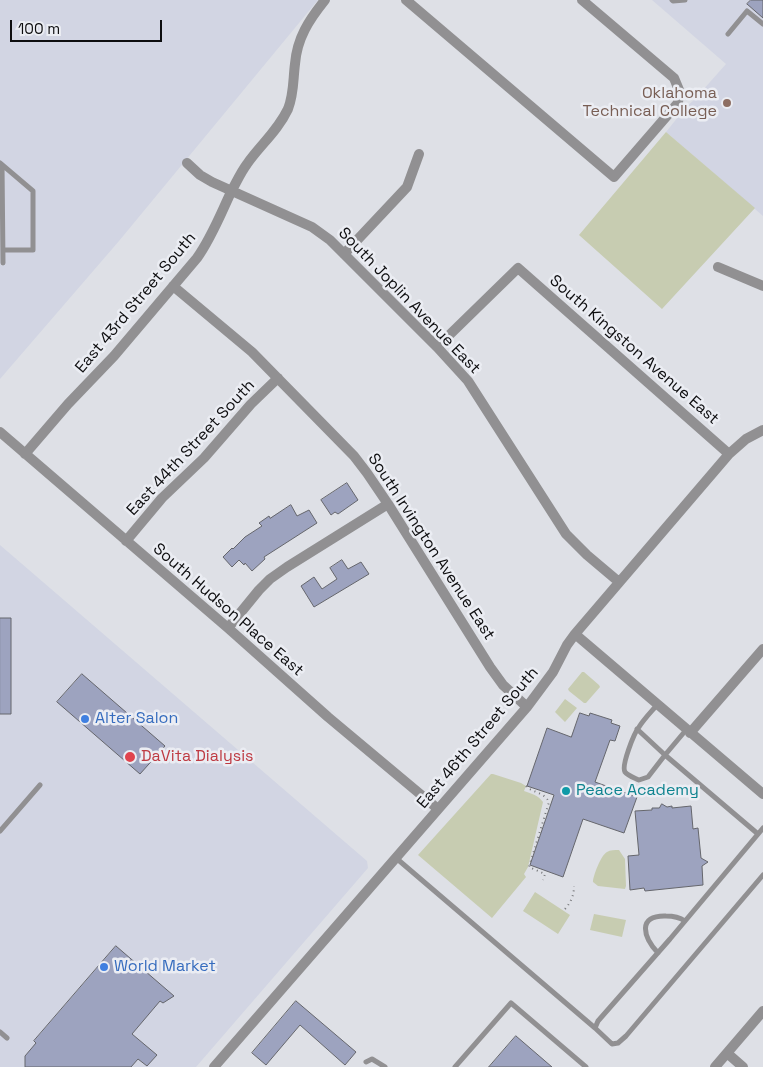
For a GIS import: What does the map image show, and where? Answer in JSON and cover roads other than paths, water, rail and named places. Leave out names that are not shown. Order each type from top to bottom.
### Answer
[{"type":"street","name":"East 43rd Street South","points":[[25,454],[68,404],[114,356],[206,245],[246,164],[276,130],[282,120],[292,93],[296,53],[304,28],[325,0]]},
{"type":"street","points":[[406,0],[614,177],[678,102],[679,90],[674,78],[582,0]]},
{"type":"street","points":[[344,254],[407,187],[419,154]]},
{"type":"street","name":"South Joplin Avenue East","points":[[187,163],[200,175],[212,182],[312,227],[330,240],[437,347],[468,381],[566,534],[619,582]]},
{"type":"street","points":[[718,267],[763,286]]},
{"type":"street","name":"South Kingston Avenue East","points":[[437,347],[518,268],[729,454]]},
{"type":"street","name":"South Irvington Avenue East","points":[[173,286],[252,352],[354,456],[388,504],[490,667],[503,685],[527,707]]},
{"type":"street","name":"East 44th Street South","points":[[126,540],[162,498],[204,458],[251,404],[278,378]]},
{"type":"street","name":"East 46th Street South","points":[[214,1067],[527,707],[553,672],[575,634],[729,454],[746,439],[763,430]]},
{"type":"street","name":"South Hudson Place East","points":[[0,432],[228,628],[328,717],[438,809]]},
{"type":"street","points":[[228,628],[270,579],[388,504]]},
{"type":"street","points":[[575,634],[763,794]]},
{"type":"street","points":[[688,731],[763,649]]},
{"type":"street","points":[[715,1067],[763,1011]]},
{"type":"street","points":[[727,1053],[743,1067]]},
{"type":"lane","points":[[672,0],[685,0]]},
{"type":"lane","points":[[728,34],[747,10],[763,24]]},
{"type":"lane","points":[[1,164],[33,191],[33,250],[3,250]]},
{"type":"lane","points":[[1,164],[3,263]]},
{"type":"lane","points":[[657,705],[637,729],[628,751],[624,767],[625,772],[632,778],[639,780],[648,777],[688,731]]},
{"type":"lane","points":[[637,729],[758,834]]},
{"type":"lane","points":[[0,831],[40,785]]},
{"type":"lane","points":[[595,1028],[598,1021],[763,828]]},
{"type":"lane","points":[[396,858],[612,1044],[618,1043],[626,1036],[763,875]]},
{"type":"lane","points":[[658,952],[647,938],[645,929],[648,921],[659,916],[673,916],[685,921]]},
{"type":"lane","points":[[455,1067],[511,1003],[586,1067]]},
{"type":"lane","points":[[0,1032],[7,1038]]},
{"type":"lane","points":[[366,1062],[372,1059],[385,1067]]},
{"type":"place","name":"Oklahoma Technical College","points":[[727,103]]},
{"type":"place","name":"Alter Salon","points":[[85,719]]},
{"type":"place","name":"DaVita Dialysis","points":[[130,757]]},
{"type":"place","name":"Peace Academy","points":[[566,791]]},
{"type":"place","name":"World Market","points":[[104,967]]}]
